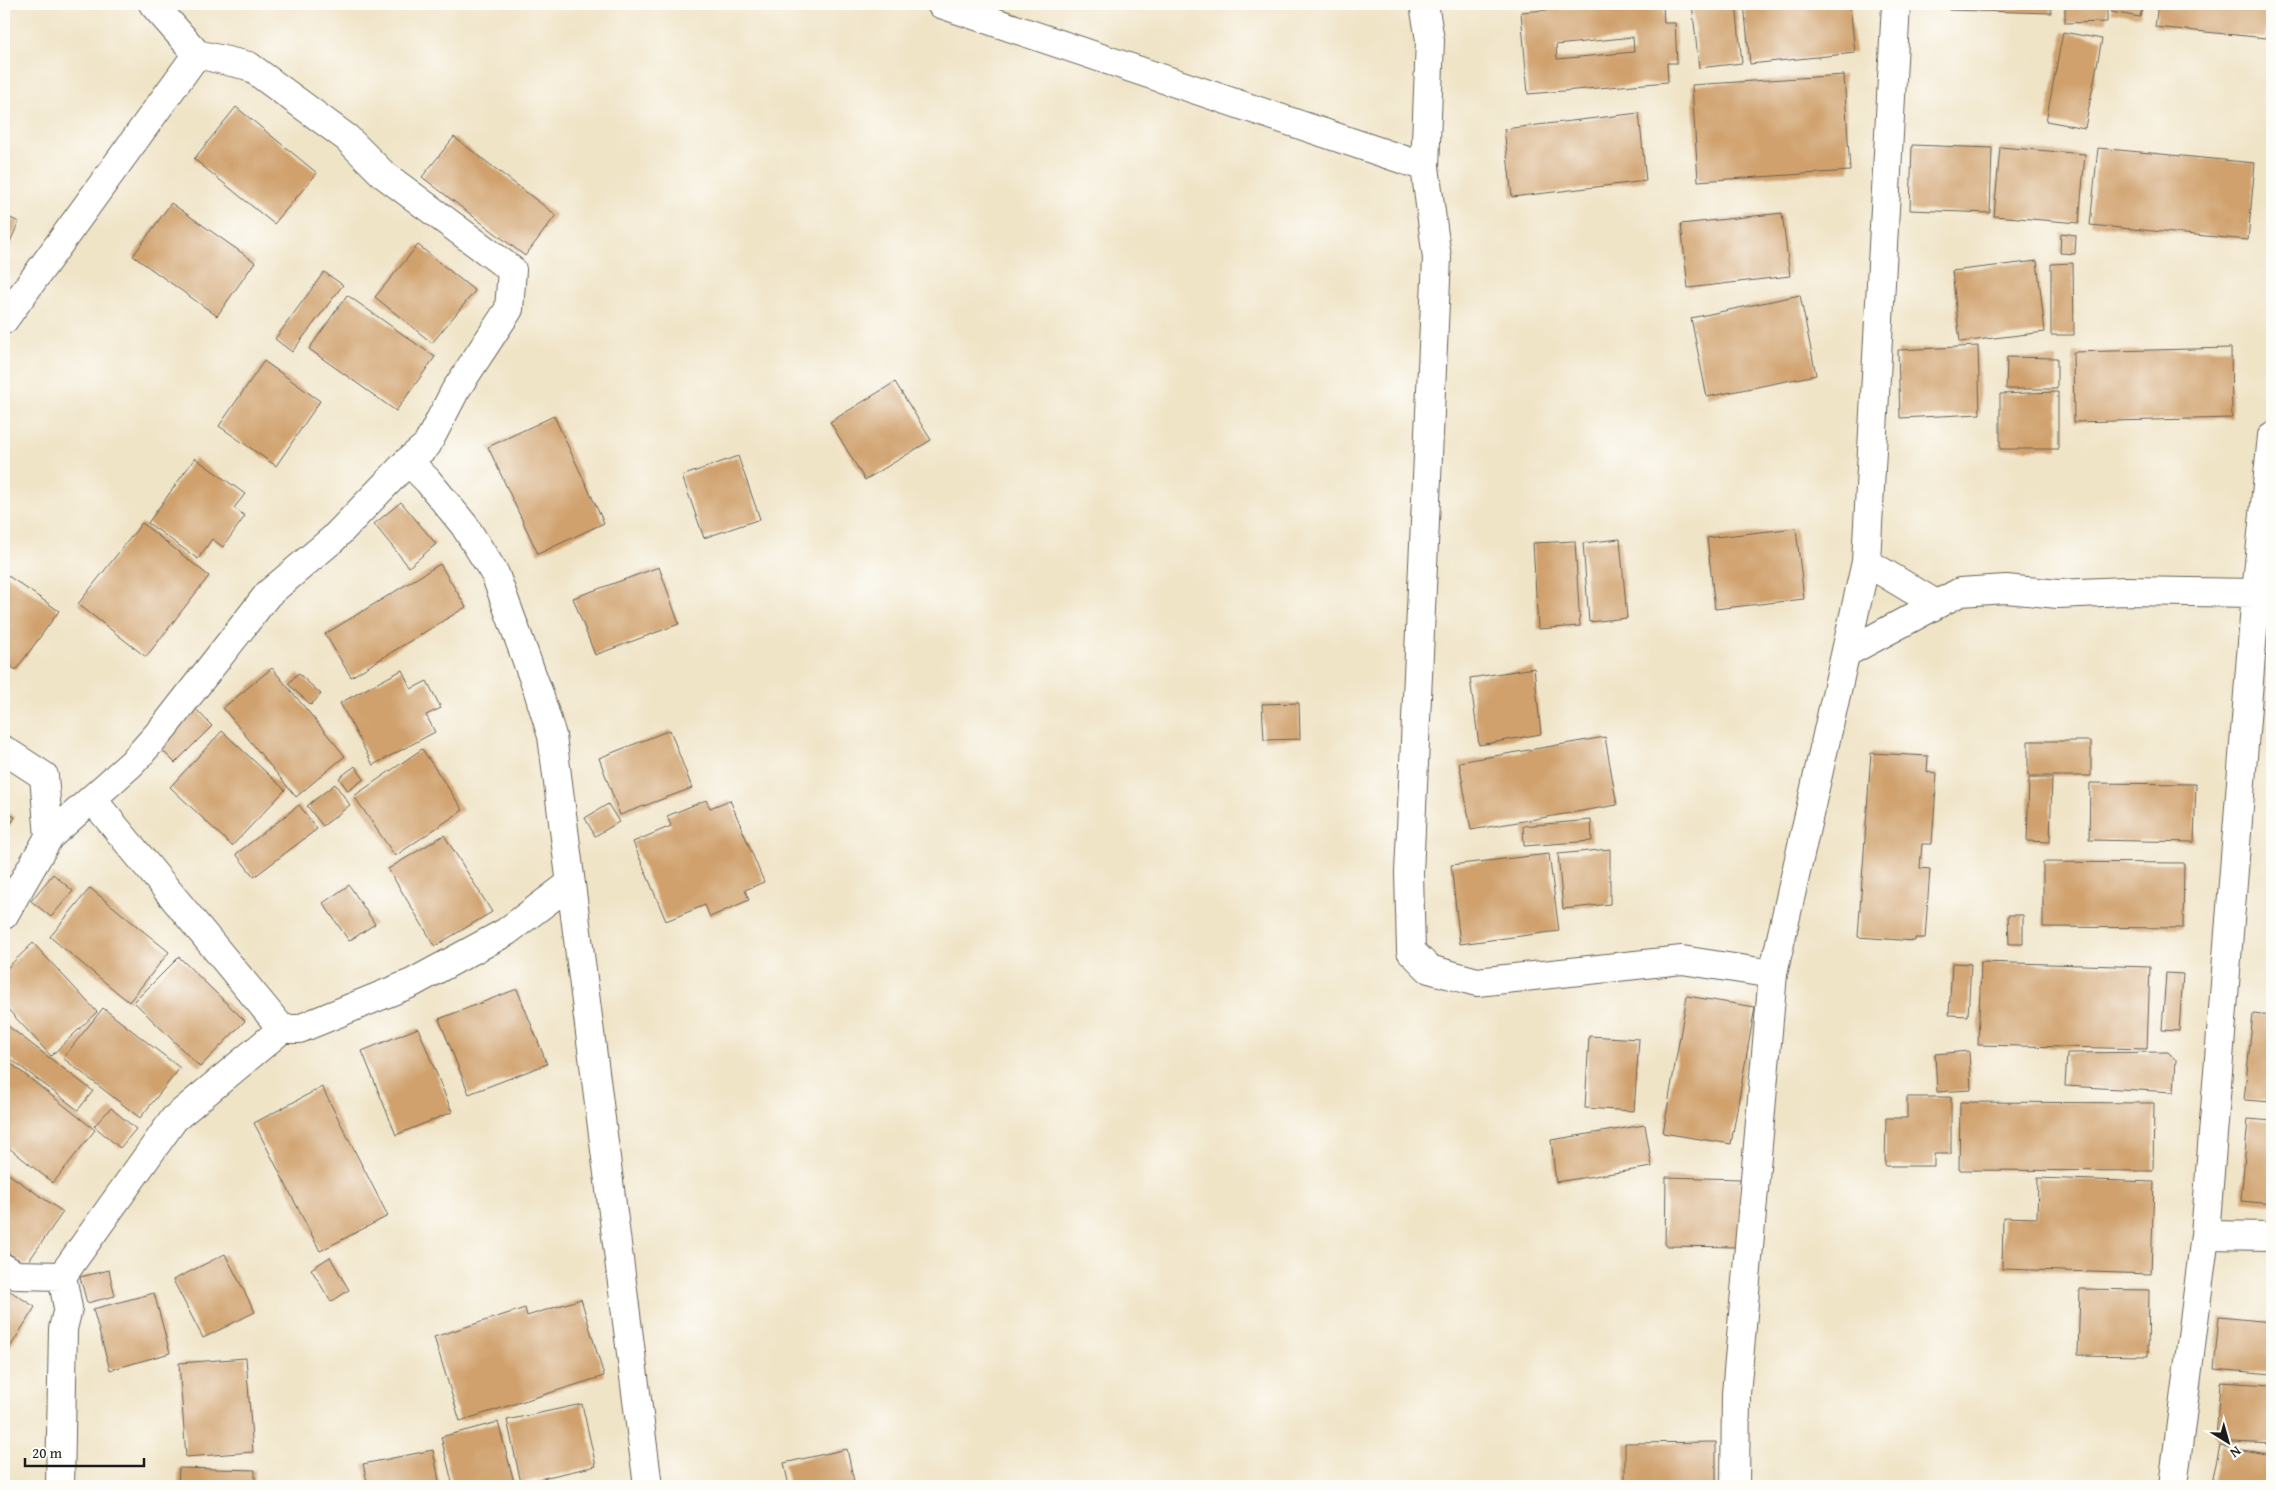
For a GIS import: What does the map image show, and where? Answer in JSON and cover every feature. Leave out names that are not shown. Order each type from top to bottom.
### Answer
[{"type":"street","points":[[4,915],[49,837],[132,763],[164,726],[268,594],[332,539],[408,461],[427,445],[455,391],[510,309],[512,270],[383,174],[347,138],[248,66],[196,54],[153,4]]},
{"type":"street","points":[[941,4],[1425,167]]},
{"type":"street","points":[[1424,4],[1430,40],[1425,167],[1436,258],[1409,873],[1411,951],[1429,969],[1477,982],[1682,960],[1773,974]]},
{"type":"street","points":[[1735,1486],[1736,1394],[1773,974],[1866,562],[1896,4]]},
{"type":"street","points":[[4,320],[196,54]]},
{"type":"street","points":[[2173,1486],[2205,1235],[2256,593],[2272,436]]},
{"type":"street","points":[[408,461],[428,481],[464,525],[495,574],[538,691],[552,736],[648,1486]]},
{"type":"street","points":[[1866,562],[1936,604]]},
{"type":"street","points":[[1846,653],[1960,592],[2006,589],[2058,594],[2125,591],[2256,593]]},
{"type":"street","points":[[4,750],[44,776],[49,837]]},
{"type":"street","points":[[92,799],[282,1029]]},
{"type":"street","points":[[60,1486],[59,1427],[62,1329],[68,1308],[62,1276],[174,1119],[282,1029],[299,1029],[412,983],[506,932],[571,883]]},
{"type":"street","points":[[2205,1235],[2272,1236]]},
{"type":"street","points":[[4,1268],[16,1274],[62,1276]]},
{"type":"building","points":[[1624,4],[1663,4],[1664,23],[1675,23],[1677,63],[1667,63],[1668,82],[1528,94],[1521,12]],"holes":[[[1633,37],[1634,52],[1557,59],[1556,45]]]},
{"type":"building","points":[[1692,4],[1736,4],[1742,63],[1699,68]]},
{"type":"building","points":[[1744,4],[1850,4],[1855,53],[1750,64]]},
{"type":"building","points":[[1949,4],[2051,4],[2051,13],[1949,10]]},
{"type":"building","points":[[2065,4],[2107,4],[2107,22],[2065,23]]},
{"type":"building","points":[[2113,4],[2143,4],[2140,17],[2111,12]]},
{"type":"building","points":[[2158,4],[2269,4],[2266,38],[2155,27]]},
{"type":"building","points":[[2063,32],[2102,39],[2085,128],[2046,121]]},
{"type":"building","points":[[1844,75],[1850,171],[1698,181],[1692,85]]},
{"type":"building","points":[[236,107],[317,173],[274,224],[194,159]]},
{"type":"building","points":[[1639,113],[1646,181],[1512,197],[1504,129]]},
{"type":"building","points":[[454,137],[556,215],[525,256],[422,177]]},
{"type":"building","points":[[1912,145],[1992,148],[1990,213],[1910,210]]},
{"type":"building","points":[[2000,147],[2085,154],[2079,223],[1994,216]]},
{"type":"building","points":[[2098,148],[2255,163],[2248,240],[2090,225]]},
{"type":"building","points":[[171,203],[255,262],[217,316],[133,256]]},
{"type":"building","points":[[1782,213],[1790,276],[1688,288],[1681,224]]},
{"type":"building","points":[[4,215],[19,222],[4,255]]},
{"type":"building","points":[[2061,233],[2076,235],[2075,254],[2060,253]]},
{"type":"building","points":[[418,245],[475,291],[432,343],[375,297]]},
{"type":"building","points":[[2037,261],[2045,332],[1960,342],[1952,271]]},
{"type":"building","points":[[2073,263],[2074,335],[2051,335],[2051,264]]},
{"type":"building","points":[[324,272],[343,285],[292,352],[275,339]]},
{"type":"building","points":[[347,295],[435,357],[396,411],[309,349]]},
{"type":"building","points":[[1800,295],[1816,375],[1707,397],[1691,318]]},
{"type":"building","points":[[1978,346],[1980,414],[1900,418],[1898,350]]},
{"type":"building","points":[[2231,348],[2232,418],[2074,422],[2073,352]]},
{"type":"building","points":[[2007,357],[2057,358],[2057,389],[2006,389]]},
{"type":"building","points":[[264,361],[320,401],[276,466],[219,426]]},
{"type":"building","points":[[895,382],[931,440],[865,480],[830,422]]},
{"type":"building","points":[[2058,392],[2058,449],[2000,449],[2000,394]]},
{"type":"building","points":[[554,416],[604,523],[538,554],[488,447]]},
{"type":"building","points":[[738,456],[760,519],[704,538],[682,476]]},
{"type":"building","points":[[195,458],[245,494],[234,508],[245,516],[223,547],[212,539],[198,559],[148,523]]},
{"type":"building","points":[[401,502],[436,544],[409,567],[374,524]]},
{"type":"building","points":[[142,523],[209,576],[146,657],[78,604]]},
{"type":"building","points":[[1796,528],[1804,599],[1715,609],[1707,538]]},
{"type":"building","points":[[1620,539],[1627,618],[1589,622],[1583,543]]},
{"type":"building","points":[[1575,541],[1580,626],[1538,629],[1533,543]]},
{"type":"building","points":[[440,564],[466,607],[351,677],[325,634]]},
{"type":"building","points":[[659,567],[679,624],[595,655],[573,598]]},
{"type":"building","points":[[4,573],[59,611],[16,670],[4,662]]},
{"type":"building","points":[[272,668],[345,756],[296,797],[223,708]]},
{"type":"building","points":[[1534,668],[1541,734],[1479,745],[1470,678]]},
{"type":"building","points":[[402,670],[411,689],[427,681],[441,708],[426,715],[435,732],[373,765],[340,703]]},
{"type":"building","points":[[298,673],[321,694],[311,705],[288,684]]},
{"type":"building","points":[[1299,703],[1300,739],[1264,740],[1262,704]]},
{"type":"building","points":[[194,707],[212,726],[175,763],[156,744]]},
{"type":"building","points":[[670,730],[692,788],[620,815],[599,758]]},
{"type":"building","points":[[222,731],[285,790],[232,846],[170,787]]},
{"type":"building","points":[[1605,737],[1617,805],[1471,830],[1459,762]]},
{"type":"building","points":[[2028,741],[2091,741],[2091,776],[2028,776]]},
{"type":"building","points":[[422,749],[463,810],[395,856],[354,796]]},
{"type":"building","points":[[1871,753],[1928,756],[1927,772],[1937,773],[1932,844],[1922,844],[1920,868],[1930,869],[1925,938],[1915,938],[1915,941],[1858,937]]},
{"type":"building","points":[[355,766],[364,779],[348,791],[339,778]]},
{"type":"building","points":[[2029,778],[2052,778],[2050,842],[2027,841]]},
{"type":"building","points":[[2090,783],[2196,784],[2194,842],[2089,840]]},
{"type":"building","points":[[335,784],[350,805],[323,826],[307,806]]},
{"type":"building","points":[[706,800],[710,808],[730,800],[764,882],[745,890],[749,900],[710,917],[705,905],[666,921],[633,842],[671,826],[667,816]]},
{"type":"building","points":[[608,804],[619,822],[595,836],[585,818]]},
{"type":"building","points":[[299,805],[317,829],[254,877],[236,854]]},
{"type":"building","points":[[4,811],[15,817],[4,836]]},
{"type":"building","points":[[1591,820],[1592,841],[1524,846],[1523,826]]},
{"type":"building","points":[[444,835],[492,912],[435,946],[388,869]]},
{"type":"building","points":[[1610,849],[1610,904],[1563,909],[1558,854]]},
{"type":"building","points":[[1549,854],[1559,931],[1460,944],[1451,865]]},
{"type":"building","points":[[2043,862],[2184,863],[2183,928],[2043,927]]},
{"type":"building","points":[[53,874],[73,891],[51,917],[31,901]]},
{"type":"building","points":[[349,885],[375,924],[349,941],[323,903]]},
{"type":"building","points":[[90,888],[169,952],[129,1002],[50,937]]},
{"type":"building","points":[[2008,915],[2023,915],[2023,944],[2009,944]]},
{"type":"building","points":[[33,943],[97,1012],[51,1056],[4,1005],[4,971]]},
{"type":"building","points":[[179,957],[245,1021],[200,1067],[134,1002]]},
{"type":"building","points":[[1981,962],[2150,967],[2147,1049],[1978,1045]]},
{"type":"building","points":[[1952,963],[1971,964],[1968,1016],[1949,1015]]},
{"type":"building","points":[[2166,973],[2183,974],[2179,1031],[2162,1030]]},
{"type":"building","points":[[517,989],[547,1064],[469,1094],[439,1019]]},
{"type":"building","points":[[1687,996],[1755,1007],[1731,1144],[1663,1133]]},
{"type":"building","points":[[103,1008],[180,1068],[140,1118],[63,1058]]},
{"type":"building","points":[[2253,1014],[2272,1016],[2272,1102],[2244,1100]]},
{"type":"building","points":[[4,1023],[93,1091],[78,1110],[4,1054]]},
{"type":"building","points":[[418,1028],[452,1112],[396,1135],[362,1051]]},
{"type":"building","points":[[1589,1036],[1639,1039],[1634,1111],[1585,1108]]},
{"type":"building","points":[[1969,1051],[1971,1090],[1937,1092],[1935,1054]]},
{"type":"building","points":[[2168,1052],[2176,1060],[2174,1092],[2065,1086],[2067,1053]]},
{"type":"building","points":[[4,1058],[95,1130],[53,1183],[4,1144]]},
{"type":"building","points":[[322,1087],[388,1216],[320,1251],[254,1123]]},
{"type":"building","points":[[1907,1097],[1951,1097],[1951,1154],[1934,1154],[1934,1166],[1885,1166],[1886,1118],[1907,1118]]},
{"type":"building","points":[[1960,1102],[2154,1103],[2153,1171],[1959,1170]]},
{"type":"building","points":[[111,1108],[136,1129],[120,1148],[94,1126]]},
{"type":"building","points":[[2248,1119],[2272,1121],[2272,1204],[2241,1201]]},
{"type":"building","points":[[1645,1125],[1652,1167],[1556,1182],[1551,1140]]},
{"type":"building","points":[[4,1171],[63,1212],[26,1265],[4,1250]]},
{"type":"building","points":[[1666,1177],[1740,1179],[1739,1247],[1665,1246]]},
{"type":"building","points":[[2038,1178],[2154,1182],[2151,1274],[2002,1269],[2003,1217],[2037,1218]]},
{"type":"building","points":[[225,1254],[255,1312],[203,1338],[173,1280]]},
{"type":"building","points":[[330,1257],[349,1290],[331,1302],[311,1269]]},
{"type":"building","points":[[109,1270],[115,1296],[87,1303],[80,1277]]},
{"type":"building","points":[[4,1287],[35,1307],[4,1357]]},
{"type":"building","points":[[2080,1289],[2149,1290],[2148,1356],[2078,1355]]},
{"type":"building","points":[[154,1293],[170,1353],[110,1370],[93,1309]]},
{"type":"building","points":[[581,1299],[604,1376],[460,1421],[434,1337],[525,1308],[527,1316]]},
{"type":"building","points":[[2219,1317],[2272,1322],[2272,1374],[2214,1369]]},
{"type":"building","points":[[246,1358],[253,1452],[186,1457],[179,1363]]},
{"type":"building","points":[[2220,1382],[2272,1385],[2272,1444],[2216,1441]]},
{"type":"building","points":[[582,1404],[596,1466],[521,1483],[507,1420]]},
{"type":"building","points":[[498,1422],[515,1486],[453,1486],[441,1437]]},
{"type":"building","points":[[1716,1442],[1716,1486],[1625,1486],[1625,1443]]},
{"type":"building","points":[[2220,1446],[2272,1455],[2272,1486],[2211,1486]]},
{"type":"building","points":[[847,1449],[855,1486],[789,1486],[784,1463]]},
{"type":"building","points":[[433,1450],[440,1486],[368,1486],[363,1464]]},
{"type":"building","points":[[179,1468],[255,1470],[255,1486],[178,1486]]}]
